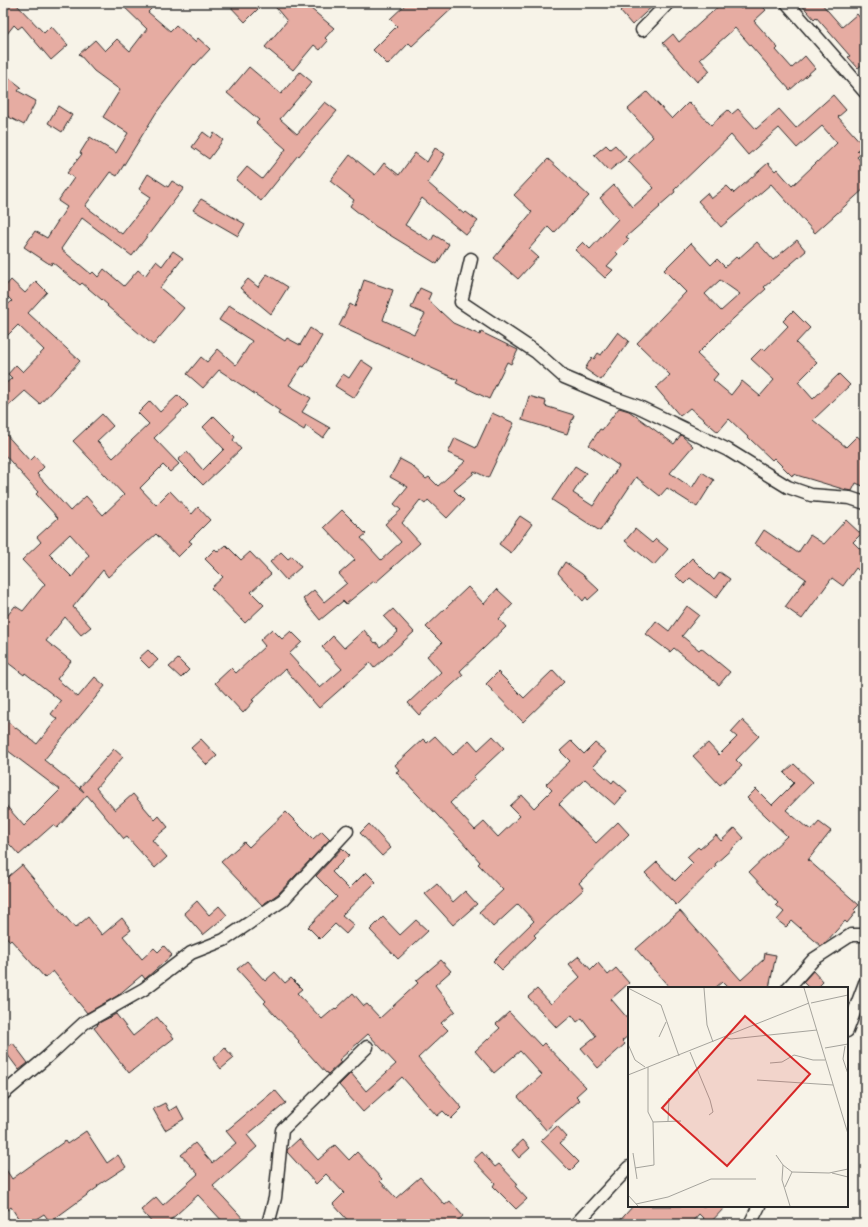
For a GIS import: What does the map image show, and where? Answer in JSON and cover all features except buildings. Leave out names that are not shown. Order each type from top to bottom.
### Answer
[{"type":"street","points":[[642,30],[668,3]]},
{"type":"street","points":[[787,3],[865,92]]},
{"type":"street","points":[[471,259],[461,302],[536,352],[564,377],[637,406],[722,447],[756,466],[788,487],[812,495],[850,498],[865,503]]},
{"type":"street","points":[[3,1094],[84,1023],[144,989],[191,953],[224,940],[283,900],[347,831]]},
{"type":"street","points":[[789,987],[814,959],[851,935],[865,935]]},
{"type":"street","points":[[848,1028],[865,983]]},
{"type":"street","points":[[268,1224],[275,1198],[282,1130],[367,1046]]},
{"type":"street","points":[[576,1224],[628,1168]]},
{"type":"street","points":[[750,1224],[758,1207]]}]
